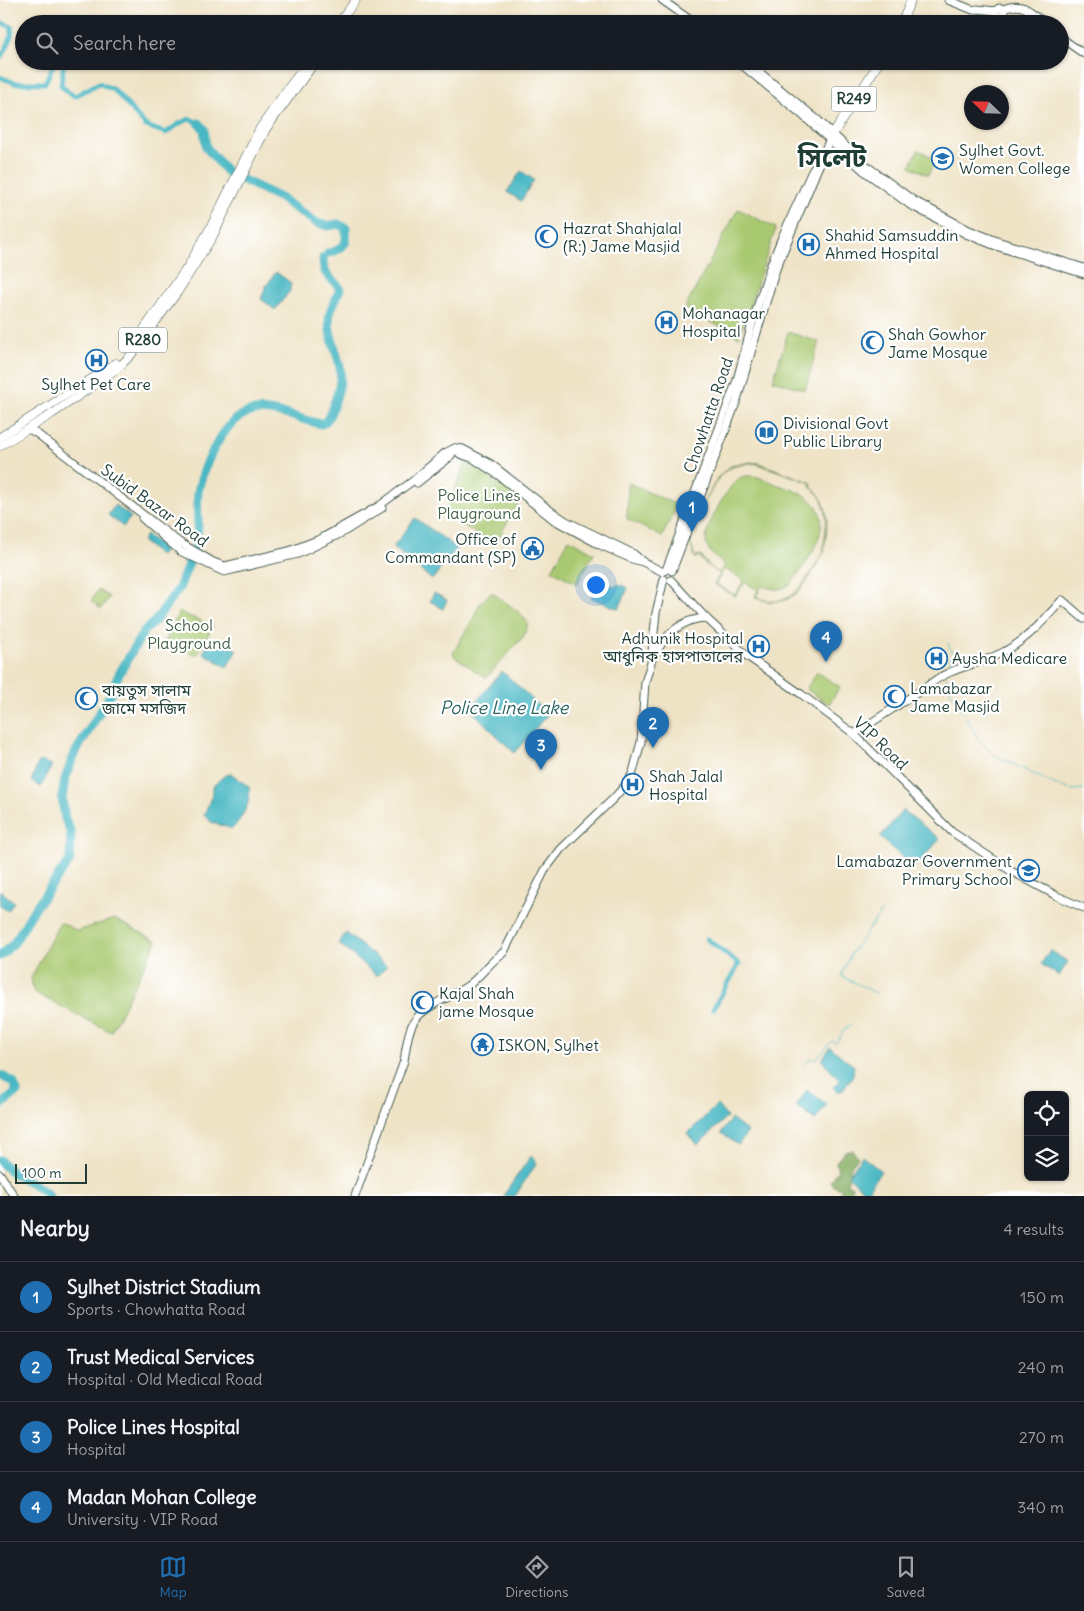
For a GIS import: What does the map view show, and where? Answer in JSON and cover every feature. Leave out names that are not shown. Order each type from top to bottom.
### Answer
[{"type":"main road","points":[[345,15],[356,0]]},
{"type":"main road","points":[[351,15],[362,0]]},
{"type":"main road","points":[[655,0],[676,15]]},
{"type":"main road","points":[[662,0],[683,15]]},
{"type":"main road","points":[[905,15],[911,0]]},
{"type":"main road","points":[[948,0],[973,10],[1000,10],[1011,6],[1024,7],[1034,15]]},
{"type":"main road","points":[[1069,43],[1084,54]]},
{"type":"main road","name":"R280","points":[[0,446],[96,384],[120,366],[132,354],[178,293],[213,236],[264,122],[302,70]]},
{"type":"main road","name":"R280","points":[[245,165],[266,129],[309,70]]},
{"type":"main road","points":[[748,70],[877,177],[912,202],[966,234],[996,246],[1084,274]]},
{"type":"main road","points":[[757,70],[814,116],[830,138]]},
{"type":"main road","name":"R249","points":[[830,138],[874,70]]},
{"type":"main road","name":"Chowhatta Road","points":[[651,663],[655,622],[667,574],[743,382],[764,294],[816,176],[821,158],[830,138]]},
{"type":"main road","name":"R280","points":[[0,437],[125,357],[188,266],[235,187]]},
{"type":"main road","points":[[912,202],[969,230],[997,241],[1084,268]]},
{"type":"main road","name":"Subid Bazar Road","points":[[22,422],[32,434],[118,499],[180,551],[224,572],[298,554],[342,533],[411,488],[449,458],[455,448],[460,454],[474,459],[498,475],[554,520],[600,545],[667,574]]},
{"type":"main road","name":"VIP Road","points":[[667,574],[706,618],[747,656],[854,734],[959,837],[1011,872],[1084,908]]},
{"type":"main road","points":[[854,734],[929,685],[938,677],[1006,651],[1023,640],[1062,600],[1084,619]]},
{"type":"main road","points":[[355,1196],[398,1079],[414,1021],[438,1003],[456,995],[482,974],[497,956],[504,952],[549,864],[561,849],[628,782],[640,750],[645,682],[651,663],[676,627],[698,618],[706,618]]},
{"type":"main road","points":[[0,1174],[14,1196]]},
{"type":"green space","points":[[918,150],[936,159],[928,175],[910,166]]},
{"type":"green space","points":[[738,209],[776,228],[739,337],[685,308]]},
{"type":"green space","points":[[788,332],[819,342],[805,390],[773,380]]},
{"type":"green space","name":"Police Lines Playground","points":[[466,462],[521,499],[494,545],[447,515],[447,509]]},
{"type":"green space","points":[[750,462],[759,463],[812,483],[811,487],[817,493],[810,487],[811,483],[758,464],[749,463],[732,467],[725,471],[731,466]]},
{"type":"green space","points":[[721,475],[697,518],[717,478]]},
{"type":"green space","points":[[744,476],[754,476],[795,490],[811,500],[819,510],[821,520],[820,532],[811,555],[791,584],[777,589],[762,586],[756,596],[769,601],[755,597],[758,590],[745,582],[735,597],[714,584],[720,574],[704,563],[700,556],[695,558],[690,542],[695,557],[700,555],[710,567],[719,573],[724,564],[708,548],[706,541],[709,526],[729,489]],"holes":[[[724,569],[744,580],[735,595],[716,584]]]},
{"type":"green space","points":[[628,483],[677,505],[662,537],[627,519]]},
{"type":"green space","points":[[826,532],[825,550],[806,583],[790,598],[780,601],[798,590],[824,551]]},
{"type":"green space","points":[[569,539],[594,553],[577,584],[552,570]]},
{"type":"green space","points":[[98,590],[109,597],[101,609],[91,601]]},
{"type":"green space","points":[[490,593],[493,593],[520,613],[528,623],[524,636],[486,678],[454,656],[453,653],[480,603]]},
{"type":"green space","name":"School Playground","points":[[179,612],[213,626],[197,655],[165,642]]},
{"type":"green space","points":[[817,672],[840,687],[829,704],[806,689]]},
{"type":"green space","points":[[114,919],[157,941],[111,1032],[37,994],[33,990],[31,978],[60,922],[77,931]]},
{"type":"green space","points":[[852,1150],[858,1157],[851,1166],[847,1185],[852,1186],[851,1193],[839,1195],[842,1189],[833,1186],[830,1181],[838,1172],[836,1162],[845,1151]]},
{"type":"water","points":[[521,171],[534,180],[521,201],[507,192]]},
{"type":"water","points":[[276,272],[291,283],[290,291],[275,310],[261,299],[266,286]]},
{"type":"water","points":[[115,505],[131,517],[123,527],[108,515]]},
{"type":"water","points":[[415,518],[457,548],[432,580],[393,547]]},
{"type":"water","points":[[146,535],[166,549],[160,556],[142,541]]},
{"type":"water","points":[[599,580],[616,587],[618,584],[628,588],[619,609],[591,598]]},
{"type":"water","points":[[434,593],[447,600],[443,609],[430,601]]},
{"type":"water","points":[[211,639],[226,643],[237,650],[227,667],[203,653]]},
{"type":"water","name":"Police Line Lake","points":[[502,671],[548,714],[514,753],[470,709]]},
{"type":"water","points":[[39,761],[52,765],[41,787],[31,781]]},
{"type":"water","points":[[232,774],[249,787],[250,793],[245,810],[232,829],[211,822],[204,815],[213,792],[213,786],[225,775]]},
{"type":"water","points":[[903,810],[940,839],[914,868],[880,837]]},
{"type":"water","points":[[0,890],[14,902],[8,911],[0,906]]},
{"type":"water","points":[[346,933],[387,966],[377,976],[338,943]]},
{"type":"water","points":[[1050,950],[1068,962],[1059,976],[1041,964]]},
{"type":"water","points":[[830,1047],[854,1066],[853,1075],[842,1091],[837,1091],[833,1087],[840,1081],[822,1060]]},
{"type":"water","points":[[807,1090],[827,1104],[815,1120],[796,1106]]},
{"type":"water","points":[[717,1105],[727,1117],[698,1145],[687,1134]]},
{"type":"water","points":[[731,1119],[748,1132],[738,1145],[721,1133]]},
{"type":"water","points":[[862,1156],[881,1171],[866,1193],[848,1176]]},
{"type":"water","points":[[530,1157],[533,1157],[537,1163],[515,1196],[503,1196]]},
{"type":"waterway","points":[[0,22],[12,27],[9,44],[0,58]]},
{"type":"waterway","points":[[0,77],[15,83],[45,83],[51,70]]},
{"type":"waterway","points":[[63,70],[61,85],[69,93],[75,96],[99,83],[114,90],[146,126],[166,133],[180,123],[190,119],[199,123]]},
{"type":"waterway","points":[[199,123],[204,129],[206,147],[227,172],[280,198],[317,223],[327,226],[338,224],[346,228],[346,242],[338,250],[328,253]]},
{"type":"waterway","points":[[196,546],[198,492],[201,481],[217,443],[234,422],[243,415],[254,411],[271,411],[322,424],[330,416],[340,383],[340,367],[329,327],[329,320],[340,288],[326,273],[323,258]]},
{"type":"waterway","points":[[0,956],[14,943],[35,908],[70,860],[71,832],[65,819],[62,798],[65,779],[75,753],[109,697],[119,674],[144,631],[155,621],[179,588],[190,560]]},
{"type":"waterway","points":[[948,643],[952,653],[948,671]]},
{"type":"waterway","points":[[947,677],[946,682],[979,740],[994,755],[1056,785],[1071,790],[1084,789]]},
{"type":"waterway","points":[[876,993],[841,976],[852,952],[882,911]]},
{"type":"waterway","points":[[707,939],[739,964],[713,1009]]},
{"type":"waterway","points":[[804,1066],[811,1058],[814,1060],[832,1041],[836,1043],[845,1029],[852,1025]]},
{"type":"waterway","points":[[0,1075],[13,1082],[17,1092],[0,1106]]},
{"type":"waterway","points":[[0,1160],[11,1171],[37,1186],[49,1196]]},
{"type":"place","name":"Sylhet Govt. Women College","points":[[943,159]]},
{"type":"place","name":"Hazrat Shahjalal (R:) Jame Masjid","points":[[547,237]]},
{"type":"place","name":"Shahid Samsuddin Ahmed Hospital","points":[[809,244]]},
{"type":"place","name":"Mohanagar Hospital","points":[[666,322]]},
{"type":"place","name":"Shah Gowhor Jame Mosque","points":[[872,343]]},
{"type":"place","name":"Sylhet Pet Care","points":[[96,360]]},
{"type":"place","name":"Divisional Govt Public Library","points":[[767,432]]},
{"type":"place","name":"Sylhet District Stadium","points":[[692,532]]},
{"type":"place","name":"Office of Commandant (SP)","points":[[532,548]]},
{"type":"place","name":"Adhunik Hospital আধুনিক হাসপাতালের","points":[[759,647]]},
{"type":"place","name":"Aysha Medicare","points":[[936,658]]},
{"type":"place","name":"Madan Mohan College","points":[[826,662]]},
{"type":"place","name":"Lamabazar Jame Masjid","points":[[894,697]]},
{"type":"place","name":"বায়তুস সালাম জামে মসজিদ","points":[[86,699]]},
{"type":"place","name":"Trust Medical Services","points":[[653,748]]},
{"type":"place","name":"Police Lines Hospital","points":[[541,770]]},
{"type":"place","name":"Shah Jalal Hospital","points":[[633,785]]},
{"type":"place","name":"Lamabazar Government Primary School","points":[[1028,870]]},
{"type":"place","name":"Kajal Shah jame Mosque","points":[[423,1002]]},
{"type":"place","name":"ISKON, Sylhet","points":[[482,1045]]},
{"type":"district","name":"সিলেট","points":[[832,158]]}]
